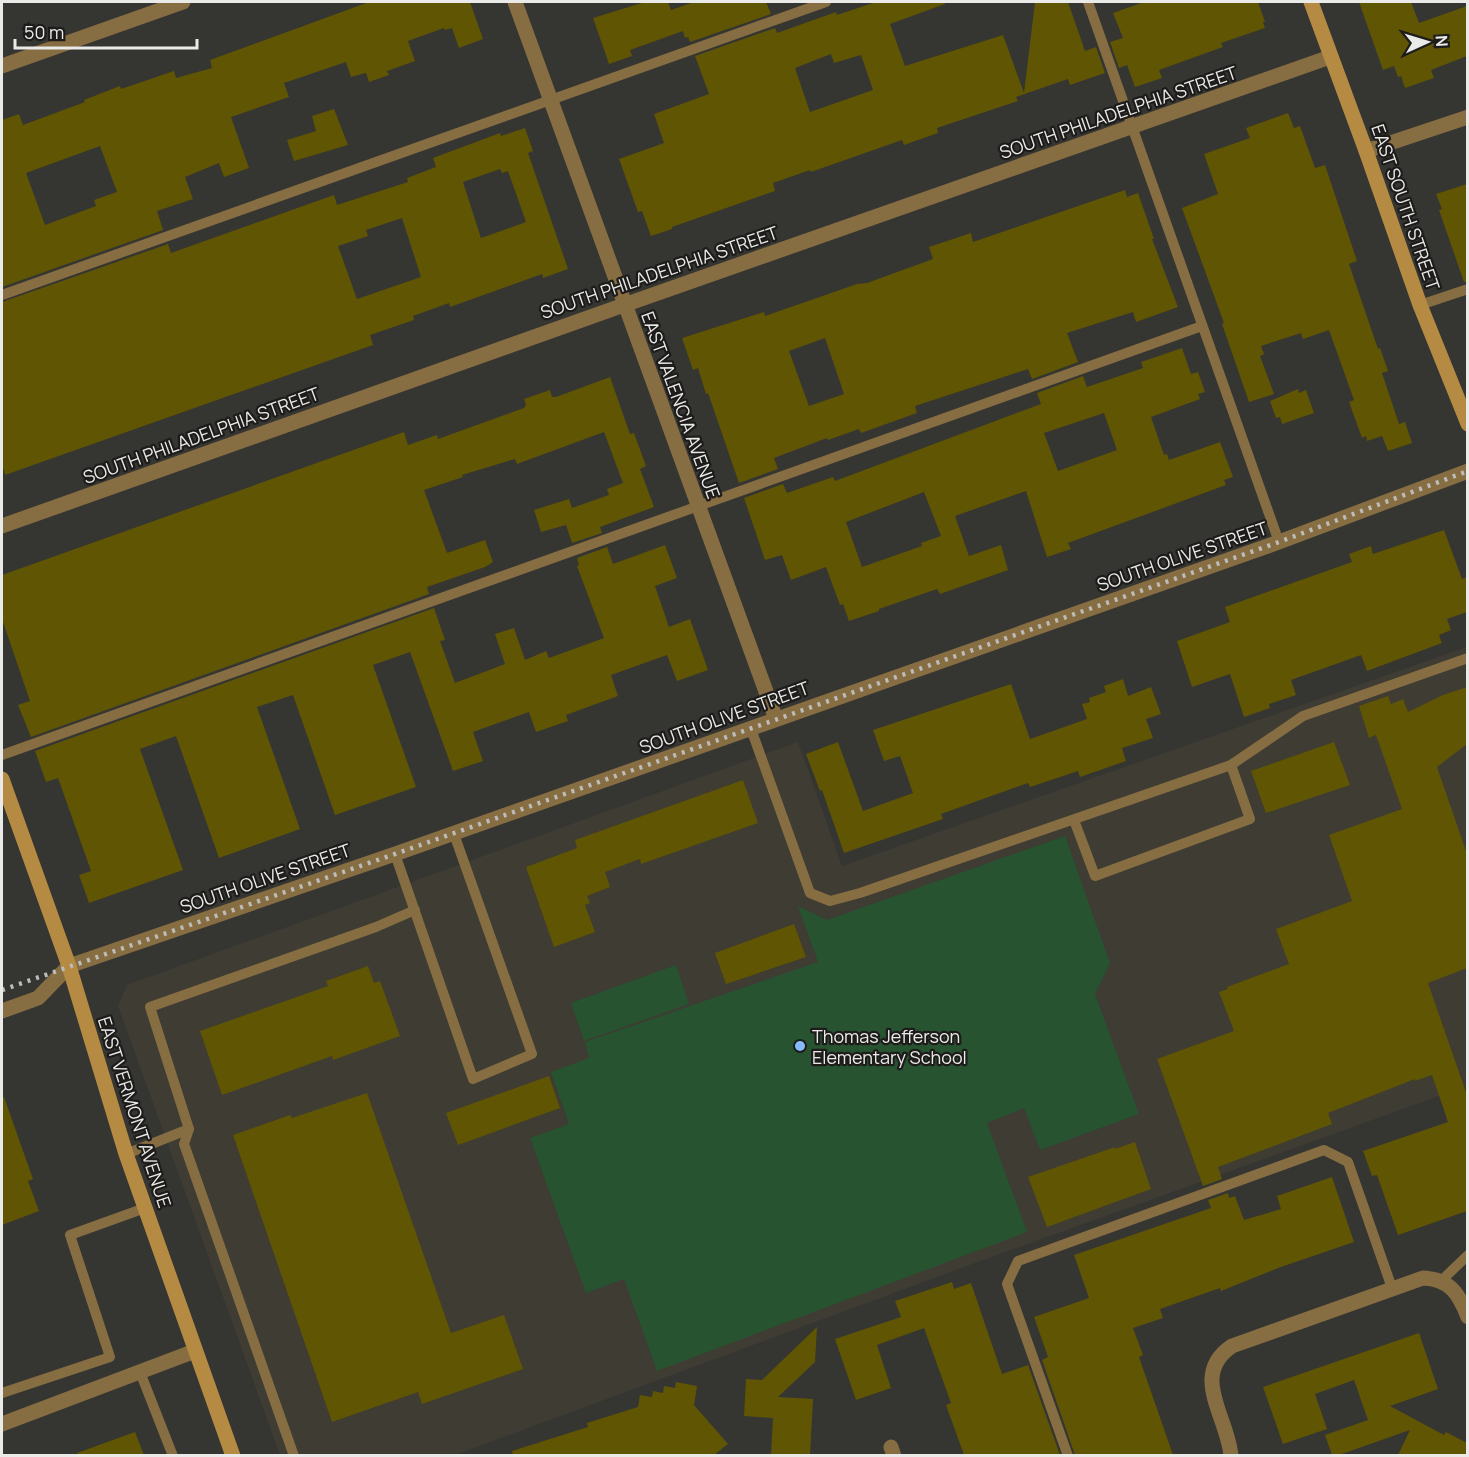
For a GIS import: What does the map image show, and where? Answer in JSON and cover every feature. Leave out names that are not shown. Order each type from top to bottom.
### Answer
[{"type":"street","points":[[2,66],[183,2]]},
{"type":"street","name":"EAST VALENCIA AVENUE","points":[[515,2],[776,719]]},
{"type":"street","name":"EAST SOUTH STREET","points":[[1311,2],[1420,305],[1467,424]]},
{"type":"street","name":"SOUTH PHILADELPHIA STREET","points":[[2,526],[1330,57]]},
{"type":"street","points":[[1366,151],[1467,117]]},
{"type":"street","name":"SOUTH OLIVE STREET","points":[[2,1011],[38,998],[69,966],[751,729],[1279,542],[1467,471]]},
{"type":"street","name":"EAST VERMONT AVENUE","points":[[2,779],[5,802],[69,966],[126,1154],[233,1455]]},
{"type":"street","points":[[1231,1455],[1213,1394],[1212,1382],[1213,1369],[1225,1351],[1245,1340],[1423,1278],[1441,1281],[1457,1292],[1467,1317]]},
{"type":"street","points":[[2,1424],[195,1351]]},
{"type":"lane","points":[[2,295],[826,2]]},
{"type":"lane","points":[[1088,2],[1279,542]]},
{"type":"lane","points":[[1420,305],[1467,289]]},
{"type":"lane","points":[[2,755],[1202,326]]},
{"type":"lane","points":[[751,729],[810,893],[830,901],[860,893],[1231,765],[1303,716],[1467,658]]},
{"type":"lane","points":[[1074,820],[1095,876],[1250,819],[1231,765]]},
{"type":"lane","points":[[395,854],[473,1079],[532,1054],[454,834]]},
{"type":"lane","points":[[294,1455],[184,1144],[189,1128],[150,1007],[376,927],[414,910]]},
{"type":"lane","points":[[126,1154],[189,1128]]},
{"type":"lane","points":[[1068,1455],[1007,1284],[1018,1261],[1324,1150],[1348,1162],[1392,1288]]},
{"type":"lane","points":[[2,1393],[110,1357],[70,1235],[145,1208]]},
{"type":"lane","points":[[1441,1281],[1467,1255]]},
{"type":"lane","points":[[140,1372],[173,1455]]},
{"type":"shaded area","name":"Thomas Jefferson Elementary School","points":[[1467,647],[1467,1086],[975,1263],[455,1455],[280,1455],[118,1006],[127,985],[798,742],[842,866]]},
{"type":"green space","points":[[1065,836],[1110,963],[1095,994],[1139,1114],[1040,1150],[1024,1108],[987,1123],[1027,1232],[657,1371],[624,1279],[586,1293],[530,1138],[569,1124],[551,1072],[589,1058],[585,1042],[818,962],[798,906],[827,920]]},
{"type":"green space","points":[[676,965],[689,1004],[584,1041],[571,1003]]},
{"type":"building","points":[[369,2],[470,2],[483,39],[459,48],[452,28],[445,30],[444,28],[408,41],[415,61],[387,71],[389,75],[369,82],[366,73],[351,77],[346,62],[284,83],[289,97],[231,117],[249,168],[224,177],[219,163],[185,177],[193,199],[157,211],[163,230],[2,287],[2,120],[19,114],[23,125],[120,86],[121,89],[174,71],[176,78],[212,68],[210,60]],"holes":[[[100,146],[117,192],[94,200],[96,206],[45,225],[26,173]]]},
{"type":"building","points":[[645,2],[668,2],[671,10],[694,2],[766,2],[771,14],[690,42],[688,37],[685,38],[683,31],[630,50],[632,56],[609,64],[593,18]]},
{"type":"building","points":[[876,2],[945,2],[945,4],[890,24],[905,66],[1003,35],[1024,93],[1035,2],[1068,2],[1085,51],[1096,47],[1105,73],[1070,85],[1068,79],[1016,97],[1018,101],[937,128],[938,133],[904,145],[902,140],[773,183],[775,191],[651,236],[642,211],[638,212],[619,159],[664,143],[654,114],[709,94],[695,56],[775,28],[777,33],[836,12],[837,15]],"holes":[[[831,54],[834,63],[861,55],[873,90],[810,112],[795,68]]]},
{"type":"building","points":[[1144,2],[1258,2],[1265,28],[1221,43],[1223,47],[1159,70],[1162,78],[1135,87],[1127,65],[1119,68],[1110,42],[1123,38],[1113,13]]},
{"type":"building","points":[[1359,2],[1411,2],[1419,23],[1467,6],[1467,56],[1431,70],[1434,78],[1405,88],[1394,66],[1383,70]]},
{"type":"building","points":[[334,109],[348,145],[294,161],[287,140],[316,131],[312,116]]},
{"type":"building","points":[[1288,113],[1294,128],[1300,126],[1315,168],[1325,165],[1357,261],[1349,264],[1378,349],[1380,348],[1388,371],[1382,373],[1399,424],[1405,422],[1412,443],[1388,451],[1382,436],[1367,441],[1366,436],[1362,438],[1349,402],[1354,400],[1329,330],[1303,339],[1301,333],[1261,346],[1264,354],[1260,356],[1274,394],[1249,402],[1222,324],[1224,323],[1182,208],[1218,194],[1204,154],[1250,138],[1246,128]]},
{"type":"building","points":[[525,128],[533,151],[528,153],[568,269],[543,278],[542,274],[450,307],[449,303],[413,316],[414,320],[370,335],[373,345],[5,475],[2,464],[2,302],[168,244],[171,253],[334,195],[337,205],[408,182],[407,178],[436,167],[433,158],[500,133],[501,136]],"holes":[[[500,169],[502,173],[508,171],[526,222],[481,238],[463,182]],[[402,218],[421,277],[357,299],[338,246],[368,236],[366,230]]]},
{"type":"building","points":[[1467,184],[1467,282],[1464,282],[1439,210],[1442,209],[1436,194]]},
{"type":"building","points":[[1125,190],[1127,197],[1138,193],[1154,239],[1152,239],[1178,307],[1136,322],[1133,312],[1067,333],[1078,362],[1032,379],[1028,369],[915,406],[917,413],[861,433],[859,429],[828,440],[827,438],[774,458],[778,469],[739,483],[708,393],[706,394],[698,368],[693,370],[682,338],[764,312],[765,316],[857,284],[867,283],[933,259],[929,247],[971,233],[973,242]],"holes":[[[825,338],[844,394],[809,406],[789,351]]]},
{"type":"building","points":[[1182,348],[1191,374],[1198,372],[1205,392],[1198,394],[1200,399],[1151,417],[1164,455],[1167,454],[1169,460],[1220,442],[1233,477],[1224,480],[1226,485],[1068,543],[1071,549],[1047,557],[1026,491],[955,516],[969,556],[1001,545],[1008,570],[940,594],[937,589],[849,621],[843,604],[840,605],[826,567],[791,580],[782,555],[765,560],[744,498],[783,484],[787,493],[833,477],[835,481],[1041,404],[1037,393],[1083,376],[1087,387],[1143,368],[1141,362]],"holes":[[[1104,413],[1117,450],[1058,471],[1044,433]],[[924,492],[941,536],[921,543],[922,546],[862,567],[846,522]]]},
{"type":"building","points":[[610,377],[630,434],[634,433],[646,466],[640,469],[654,507],[600,527],[602,533],[572,543],[566,525],[541,532],[534,510],[569,499],[572,508],[609,495],[607,489],[623,483],[604,432],[517,464],[515,459],[462,475],[463,477],[424,490],[447,553],[485,540],[493,562],[485,567],[427,587],[429,594],[31,737],[18,705],[30,701],[2,619],[2,575],[404,432],[408,445],[437,435],[438,439],[524,408],[526,405],[524,399],[550,390],[552,397],[556,397]]},
{"type":"building","points":[[1298,389],[1299,393],[1306,390],[1314,413],[1282,424],[1280,417],[1276,418],[1270,401]]},
{"type":"building","points":[[1444,530],[1462,579],[1467,577],[1467,612],[1447,619],[1451,630],[1439,635],[1442,643],[1367,671],[1361,655],[1291,680],[1296,695],[1269,704],[1270,708],[1244,717],[1230,674],[1192,687],[1177,641],[1230,622],[1225,607],[1352,562],[1349,554],[1371,546],[1373,554]]},
{"type":"building","points":[[665,545],[677,578],[655,586],[669,627],[690,619],[708,670],[677,681],[667,655],[611,675],[618,696],[566,715],[568,721],[536,732],[529,712],[473,732],[483,761],[453,771],[410,652],[373,665],[416,787],[335,815],[293,695],[257,707],[300,829],[219,858],[176,736],[140,749],[183,870],[89,903],[79,875],[91,871],[58,778],[46,782],[35,751],[434,608],[445,640],[440,641],[455,683],[505,664],[495,634],[514,628],[525,660],[546,651],[549,658],[604,638],[577,566],[579,565],[577,558],[607,547],[613,564]]},
{"type":"building","points":[[1123,679],[1128,696],[1151,687],[1161,714],[1146,719],[1153,738],[1122,748],[1126,761],[1080,777],[1078,771],[1030,787],[1028,783],[941,814],[943,819],[844,853],[822,790],[820,791],[806,754],[838,742],[863,811],[913,793],[900,756],[884,761],[873,730],[1011,684],[1030,739],[1087,719],[1082,704],[1090,702],[1089,698],[1106,692],[1104,686]]},
{"type":"building","points":[[1467,687],[1467,744],[1437,767],[1467,854],[1467,968],[1428,983],[1467,1095],[1467,1211],[1398,1235],[1377,1175],[1372,1176],[1363,1151],[1448,1122],[1432,1075],[1415,1081],[1415,1079],[1328,1113],[1332,1124],[1218,1167],[1222,1179],[1203,1186],[1157,1059],[1234,1031],[1219,992],[1289,964],[1276,929],[1352,901],[1329,835],[1402,809],[1376,735],[1369,738],[1359,706],[1388,696],[1391,704],[1403,699],[1408,712],[1443,695]]},
{"type":"building","points":[[1334,742],[1350,785],[1266,813],[1251,771]]},
{"type":"building","points":[[743,780],[758,823],[641,864],[640,859],[605,872],[610,887],[587,896],[590,903],[585,905],[595,932],[554,947],[526,867],[577,848],[575,840]]},
{"type":"building","points":[[794,924],[806,957],[726,984],[715,953]]},
{"type":"building","points":[[368,966],[374,983],[380,981],[400,1036],[333,1060],[332,1056],[222,1095],[200,1031],[328,986],[326,981]]},
{"type":"building","points":[[549,1076],[560,1108],[458,1145],[446,1113]]},
{"type":"building","points":[[367,1093],[451,1333],[504,1315],[523,1369],[422,1404],[418,1392],[332,1422],[233,1135],[290,1115],[292,1118]]},
{"type":"building","points":[[4,1097],[33,1179],[28,1181],[39,1211],[2,1225],[2,1098]]},
{"type":"building","points":[[1135,1142],[1151,1189],[1047,1227],[1028,1177]]},
{"type":"building","points":[[1332,1177],[1354,1242],[1278,1268],[1221,1291],[1220,1288],[1160,1309],[1163,1318],[1133,1328],[1143,1355],[1139,1357],[1173,1455],[1075,1455],[1042,1360],[1048,1357],[1034,1317],[1089,1298],[1074,1255],[1211,1208],[1208,1200],[1228,1193],[1229,1198],[1235,1196],[1244,1220],[1281,1209],[1277,1196]]},
{"type":"building","points":[[952,1282],[954,1289],[971,1283],[1002,1374],[1028,1365],[1060,1455],[964,1455],[946,1405],[951,1403],[924,1328],[877,1345],[891,1388],[856,1400],[835,1339],[901,1317],[895,1301]]},
{"type":"building","points":[[817,1327],[815,1362],[778,1397],[813,1399],[810,1455],[771,1455],[773,1418],[744,1416],[746,1379],[762,1380]]},
{"type":"building","points":[[1419,1333],[1438,1389],[1390,1406],[1444,1435],[1446,1432],[1467,1443],[1467,1455],[1398,1455],[1410,1430],[1339,1455],[1332,1455],[1325,1435],[1368,1420],[1354,1380],[1315,1394],[1327,1429],[1283,1444],[1263,1387]]},
{"type":"building","points":[[676,1382],[697,1386],[694,1405],[728,1444],[714,1455],[513,1455],[512,1451],[588,1427],[587,1423],[638,1407],[640,1395],[652,1397],[653,1391],[663,1393],[664,1386],[675,1388]]},
{"type":"building","points":[[135,1432],[144,1455],[78,1455],[77,1453]]},
{"type":"railway","points":[[2,990],[1279,542],[1468,471]]},
{"type":"place","name":"Thomas Jefferson Elementary School","points":[[800,1046]]}]
